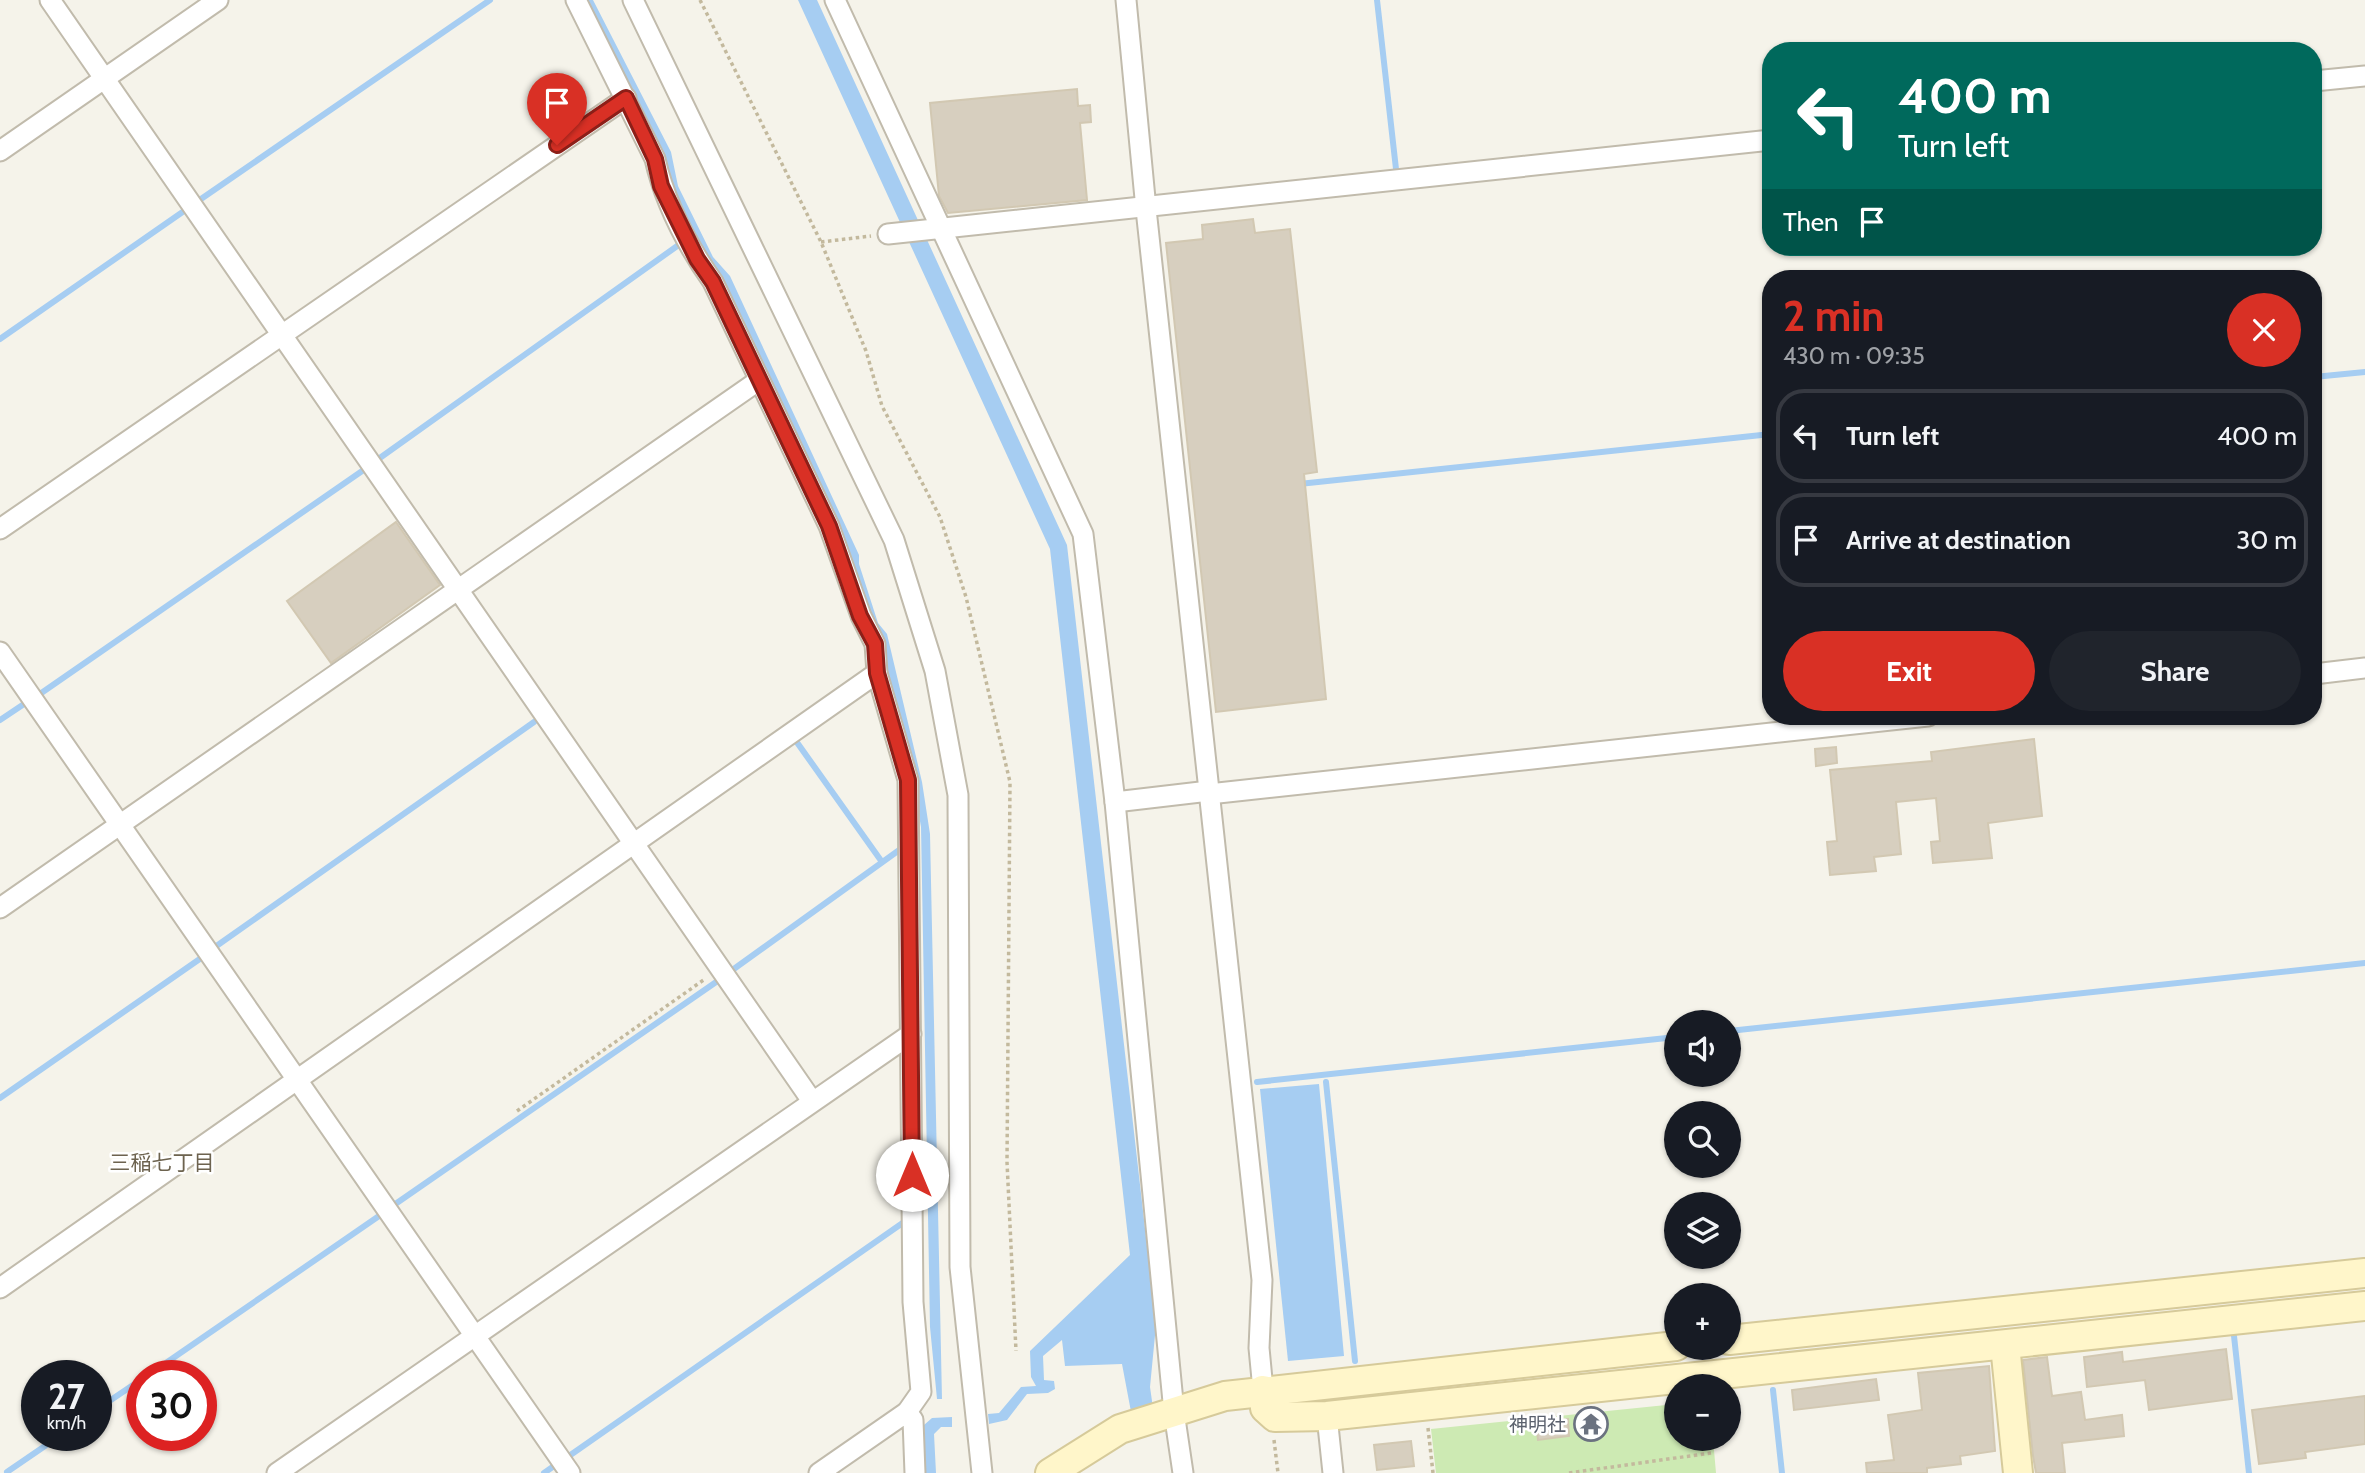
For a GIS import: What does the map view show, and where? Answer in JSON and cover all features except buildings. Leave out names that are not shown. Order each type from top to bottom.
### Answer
[{"type":"street","points":[[50,0],[637,844],[812,1101]]},
{"type":"street","points":[[0,151],[218,0]]},
{"type":"street","points":[[576,0],[655,159],[661,186],[697,259],[713,282],[829,526],[860,616],[875,644],[877,673],[908,780],[913,1302],[921,1392],[907,1412],[819,1473]]},
{"type":"street","points":[[633,0],[894,540],[935,671],[958,795],[960,1267],[982,1473]]},
{"type":"street","points":[[835,0],[1083,534],[1115,802],[1167,1414],[1183,1473]]},
{"type":"street","points":[[1126,0],[1146,209],[1262,1280],[1259,1348],[1265,1408],[1275,1417],[1327,1416],[2365,1306]]},
{"type":"street","points":[[2322,80],[2365,76]]},
{"type":"street","points":[[0,529],[626,98]]},
{"type":"street","points":[[888,234],[1146,209],[1762,141]]},
{"type":"street","points":[[0,908],[758,381]]},
{"type":"street","points":[[0,652],[570,1473]]},
{"type":"street","points":[[2322,673],[2365,668]]},
{"type":"street","points":[[0,1288],[297,1083],[877,673]]},
{"type":"street","points":[[1115,802],[1843,725]]},
{"type":"street","points":[[276,1473],[911,1034]]},
{"type":"street","points":[[1741,1339],[2365,1273]]},
{"type":"street","points":[[2005,1345],[2018,1473]]},
{"type":"street","points":[[1050,1473],[1121,1429],[1225,1396],[1664,1347]]},
{"type":"street","points":[[907,1412],[913,1420],[915,1473]]},
{"type":"street","points":[[1327,1416],[1333,1473]]},
{"type":"path","points":[[821,242],[888,234]]},
{"type":"path","points":[[517,1111],[721,968]]},
{"type":"path","points":[[1275,1417],[1278,1473]]},
{"type":"path","points":[[1569,1473],[1711,1453]]},
{"type":"green space","name":"神明社","points":[[1664,1405],[1664,1451],[1714,1451],[1716,1473],[1436,1473],[1431,1429]]},
{"type":"water","points":[[580,0],[593,0],[671,152],[678,186],[713,257],[730,276],[859,555],[859,564],[878,623],[887,634],[922,782],[930,834],[942,1399],[937,1399],[930,1327],[921,827],[912,775],[878,638]]},
{"type":"water","points":[[798,0],[817,0],[1067,545],[1156,1325],[1150,1387],[1154,1415],[1132,1417],[1122,1364],[1065,1366],[1062,1340],[1043,1356],[1044,1380],[1054,1381],[1055,1389],[1048,1393],[1027,1394],[1007,1420],[989,1424],[988,1414],[999,1413],[1021,1387],[1036,1386],[1031,1377],[1030,1351],[1130,1255],[1050,549]]},
{"type":"water","points":[[1319,1084],[1344,1356],[1288,1361],[1260,1089]]},
{"type":"water","points":[[952,1417],[952,1427],[941,1427],[934,1434],[936,1473],[925,1473],[924,1425],[932,1418]]},
{"type":"waterway","points":[[201,199],[490,0]]},
{"type":"waterway","points":[[1377,0],[1396,169]]},
{"type":"waterway","points":[[0,339],[184,211]]},
{"type":"waterway","points":[[377,460],[680,244]]},
{"type":"waterway","points":[[2322,376],[2365,372]]},
{"type":"waterway","points":[[1299,484],[1762,435]]},
{"type":"waterway","points":[[37,696],[365,469]]},
{"type":"waterway","points":[[0,720],[24,704]]},
{"type":"waterway","points":[[215,947],[534,722]]},
{"type":"waterway","points":[[796,741],[882,862]]},
{"type":"waterway","points":[[731,971],[902,848]]},
{"type":"waterway","points":[[0,1098],[204,956]]},
{"type":"waterway","points":[[1741,1030],[2365,963]]},
{"type":"waterway","points":[[391,1207],[719,980]]},
{"type":"waterway","points":[[1257,1082],[1664,1038]]},
{"type":"waterway","points":[[1326,1082],[1355,1361]]},
{"type":"waterway","points":[[170,1360],[379,1216]]},
{"type":"waterway","points":[[569,1456],[904,1222]]},
{"type":"waterway","points":[[2234,1336],[2249,1473]]},
{"type":"waterway","points":[[112,1399],[126,1390]]},
{"type":"waterway","points":[[1773,1390],[1782,1473]]},
{"type":"waterway","points":[[7,1472],[38,1451]]},
{"type":"waterway","points":[[544,1473],[554,1466]]},
{"type":"place","name":"神明社","points":[[1591,1424]]},
{"type":"district","name":"三稲七丁目","points":[[162,1163]]},
{"type":"route","points":[[557,145],[626,98],[655,159],[661,186],[697,259],[713,282],[829,526],[860,616],[875,644],[877,673],[908,780],[912,1175]]}]
